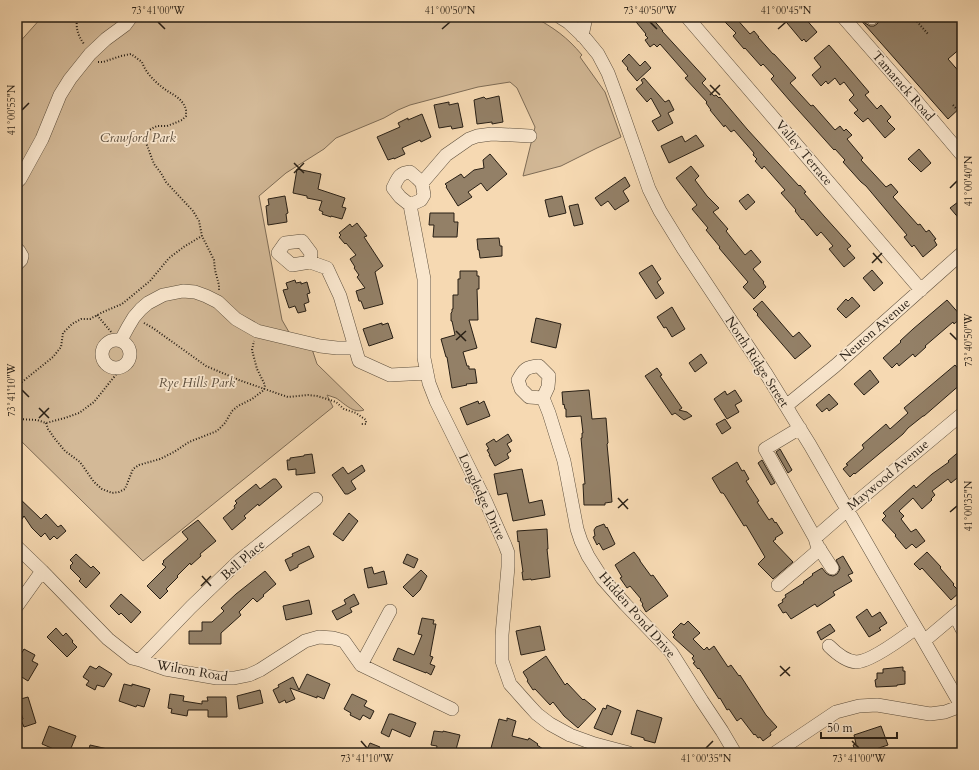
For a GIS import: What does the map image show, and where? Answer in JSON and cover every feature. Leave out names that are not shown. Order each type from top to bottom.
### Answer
[{"type":"street","points":[[17,182],[42,139],[60,95],[70,79],[90,54],[106,38],[125,25],[131,17]]},
{"type":"street","points":[[582,36],[586,17]]},
{"type":"street","name":"Valley Terrace","points":[[687,17],[921,290]]},
{"type":"street","name":"Tamarack Road","points":[[842,17],[962,155]]},
{"type":"street","name":"North Ridge Street","points":[[564,18],[598,54],[608,73],[649,189],[660,211],[800,428],[962,706]]},
{"type":"street","points":[[405,201],[421,200],[424,195],[422,183],[446,155],[469,139],[476,136],[492,134],[530,136]]},
{"type":"street","name":"Longledge Drive","points":[[422,183],[410,172],[404,173],[399,177],[393,188],[405,201],[424,279],[424,358],[429,383],[436,401],[485,500],[508,553],[502,635],[502,660],[510,684],[537,714],[550,724],[570,735],[594,744],[630,753]]},
{"type":"street","points":[[17,249],[20,250],[22,256],[21,260],[17,264]]},
{"type":"street","name":"Neuton Avenue","points":[[786,406],[835,366],[962,253]]},
{"type":"street","points":[[310,262],[328,268],[340,296],[359,361],[390,375],[427,373]]},
{"type":"street","points":[[118,340],[140,309],[148,303],[163,295],[195,292],[218,302],[236,319],[257,331],[320,346],[355,348]]},
{"type":"street","points":[[118,340],[127,345],[130,353],[129,361],[122,368],[113,369],[102,360],[102,351],[106,343],[118,340]]},
{"type":"street","name":"Hidden Pond Drive","points":[[543,398],[564,461],[577,529],[588,556],[602,578],[671,652],[735,753]]},
{"type":"street","name":"Maywood Avenue","points":[[778,585],[818,544],[822,531],[962,414]]},
{"type":"street","points":[[800,428],[765,449],[832,568]]},
{"type":"street","name":"Bell Place","points":[[140,660],[191,607],[240,560],[316,499]]},
{"type":"street","name":"Wilton Road","points":[[17,548],[42,571],[108,639],[132,658],[165,669],[216,678],[234,678],[248,675],[260,670],[305,641],[319,637],[333,638],[344,641],[361,665],[452,709]]},
{"type":"street","points":[[17,606],[42,571]]},
{"type":"street","points":[[361,665],[390,611]]},
{"type":"street","points":[[924,641],[958,612],[962,629]]},
{"type":"street","points":[[829,646],[847,660],[855,662],[865,660],[916,628]]},
{"type":"street","points":[[775,753],[836,712],[859,706],[877,705],[930,714],[945,712],[962,706]]},
{"type":"path","points":[[76,17],[78,36],[90,54],[98,62],[131,54],[142,62],[144,69],[152,78],[184,104],[186,116],[182,120],[167,126],[157,126],[149,130],[145,140],[154,164],[166,182],[193,212],[199,221],[202,236],[214,260],[219,285],[218,302]]},
{"type":"path","points":[[913,17],[928,34]]},
{"type":"path","points":[[953,105],[962,115]]},
{"type":"path","points":[[17,386],[53,357],[61,347],[63,333],[72,324],[81,319],[90,319],[122,304],[150,281],[169,258],[202,236]]},
{"type":"path","points":[[97,315],[118,340]]},
{"type":"path","points":[[134,317],[153,328],[206,366],[264,390],[288,397],[317,396],[336,402],[344,409],[356,413],[366,420],[366,424],[361,424]]},
{"type":"path","points":[[46,423],[55,439],[65,450],[80,462],[94,482],[102,489],[112,493],[119,492],[124,489],[133,469],[139,465],[160,459],[189,442],[217,431],[225,423],[232,411],[264,390],[265,385],[257,369],[252,350],[257,331]]},
{"type":"path","points":[[17,419],[37,420],[46,423],[79,413],[94,402],[122,368]]},
{"type":"green space","points":[[42,17],[534,17],[560,33],[582,55],[580,57],[605,92],[621,137],[561,166],[523,176],[535,127],[517,88],[510,82],[478,87],[410,105],[384,118],[336,138],[324,149],[286,173],[259,196],[282,320],[297,346],[312,349],[317,364],[364,410],[356,411],[336,398],[327,395],[333,407],[143,561],[17,437],[17,45]]},
{"type":"building","points":[[632,17],[651,17],[706,79],[702,83],[714,96],[716,95],[719,98],[720,97],[747,129],[806,192],[804,193],[851,246],[847,249],[855,258],[844,267],[829,249],[833,246],[821,232],[817,236],[803,219],[802,220],[795,211],[796,210],[781,193],[785,190],[764,166],[762,169],[755,161],[757,159],[753,155],[754,153],[734,130],[731,132],[725,125],[724,127],[710,110],[706,103],[707,102],[685,78],[688,76],[660,44],[657,47],[654,44],[650,47],[645,40],[648,38],[645,35],[646,34]]},
{"type":"building","points":[[720,17],[735,17],[750,34],[754,31],[796,78],[790,83],[811,106],[813,105],[835,130],[840,126],[844,131],[846,129],[852,135],[847,139],[863,158],[861,160],[886,187],[891,184],[898,192],[893,197],[918,225],[920,224],[926,232],[929,230],[936,239],[934,240],[937,245],[923,257],[914,245],[912,247],[904,237],[907,235],[866,186],[843,162],[845,160],[835,149],[834,150],[771,79],[774,76],[763,64],[761,66],[745,48],[744,49],[733,36],[736,33]]},
{"type":"building","points":[[782,17],[804,17],[817,32],[806,42],[804,39],[802,41]]},
{"type":"building","points":[[858,17],[863,17],[865,23],[870,26],[874,26],[880,20],[880,17],[962,17],[962,47],[948,59],[962,75],[962,106],[948,119]]},
{"type":"building","points":[[829,45],[869,92],[865,95],[877,109],[881,105],[891,117],[887,121],[895,129],[885,138],[868,118],[863,122],[854,113],[858,110],[849,100],[854,95],[844,82],[840,85],[835,78],[828,84],[826,81],[821,86],[812,75],[821,67],[814,58]]},
{"type":"building","points":[[629,54],[640,66],[645,61],[651,68],[637,81],[622,61]]},
{"type":"building","points":[[644,78],[665,102],[669,100],[674,110],[668,113],[673,123],[658,131],[652,121],[661,116],[651,98],[647,102],[636,89],[643,83],[641,80]]},
{"type":"building","points":[[499,96],[503,122],[477,124],[474,100],[484,97],[486,99]]},
{"type":"building","points":[[449,102],[449,105],[458,103],[463,127],[452,129],[451,126],[439,128],[434,105]]},
{"type":"building","points":[[422,114],[431,137],[402,148],[405,154],[388,160],[377,137],[400,127],[398,123]]},
{"type":"building","points":[[696,135],[704,146],[669,163],[661,146],[682,136],[685,142]]},
{"type":"building","points":[[919,149],[931,163],[921,172],[908,159]]},
{"type":"building","points":[[490,154],[507,174],[487,191],[481,183],[468,192],[472,197],[458,206],[445,184],[461,174],[464,178],[474,170],[484,168],[483,160]]},
{"type":"building","points":[[691,166],[699,176],[695,180],[707,196],[719,208],[713,212],[728,229],[726,231],[745,255],[751,250],[761,262],[753,269],[764,282],[763,283],[766,287],[754,299],[743,287],[748,282],[706,230],[708,228],[692,209],[697,205],[676,178]]},
{"type":"building","points":[[297,169],[321,174],[318,189],[345,198],[342,207],[346,208],[342,219],[322,214],[323,212],[319,210],[322,201],[293,193]]},
{"type":"building","points":[[625,177],[630,186],[623,191],[629,201],[615,210],[608,201],[601,206],[595,198]]},
{"type":"building","points":[[748,194],[755,202],[746,210],[739,201]]},
{"type":"building","points":[[285,196],[288,213],[286,214],[287,222],[268,225],[266,206],[269,205],[268,199]]},
{"type":"building","points":[[562,196],[566,213],[549,217],[545,200]]},
{"type":"building","points":[[962,199],[962,222],[950,208]]},
{"type":"building","points":[[578,204],[583,224],[574,226],[569,206]]},
{"type":"building","points":[[430,213],[454,213],[454,222],[458,222],[457,237],[433,237],[434,225],[429,225]]},
{"type":"building","points":[[357,223],[367,236],[364,237],[383,266],[375,272],[383,304],[364,309],[361,301],[359,301],[356,291],[365,288],[357,277],[359,275],[350,259],[356,255],[339,237],[341,235],[339,233],[350,224],[352,227]]},
{"type":"building","points":[[499,238],[500,246],[502,246],[502,256],[480,258],[477,239]]},
{"type":"building","points":[[652,265],[661,279],[657,282],[664,293],[656,299],[639,273]]},
{"type":"building","points":[[872,270],[883,283],[874,291],[863,278]]},
{"type":"building","points":[[460,271],[477,271],[477,276],[479,276],[479,289],[477,289],[478,320],[469,320],[477,348],[463,352],[469,369],[475,369],[477,383],[452,388],[447,357],[441,339],[455,335],[451,321],[451,313],[453,309],[453,295],[458,295],[458,279],[460,279]]},
{"type":"building","points":[[295,280],[296,283],[301,282],[301,284],[307,282],[310,293],[307,294],[309,302],[304,304],[306,311],[298,313],[295,306],[289,308],[283,290],[288,289],[286,283]]},
{"type":"building","points":[[852,297],[860,306],[846,318],[837,309],[846,299],[848,301]]},
{"type":"building","points":[[947,300],[962,317],[954,324],[953,322],[925,346],[926,347],[915,357],[913,354],[899,366],[897,363],[892,368],[883,358],[913,329]]},
{"type":"building","points":[[762,301],[793,337],[799,332],[811,346],[795,359],[753,309]]},
{"type":"building","points":[[672,307],[685,329],[672,337],[657,317]]},
{"type":"building","points":[[536,318],[561,324],[556,348],[531,342]]},
{"type":"building","points":[[382,323],[382,325],[388,323],[393,338],[369,346],[363,329]]},
{"type":"building","points":[[701,354],[707,363],[695,372],[689,363]]},
{"type":"building","points":[[955,365],[962,373],[962,383],[850,477],[843,469],[848,465],[846,464],[864,448],[862,445],[886,424],[890,429],[908,413],[904,408]]},
{"type":"building","points":[[657,368],[662,375],[660,376],[682,408],[679,410],[687,412],[692,416],[684,420],[675,413],[672,415],[645,376]]},
{"type":"building","points":[[870,370],[879,382],[864,395],[854,384]]},
{"type":"building","points":[[589,390],[592,419],[606,418],[612,502],[605,503],[605,505],[584,505],[583,484],[585,484],[581,438],[583,433],[581,416],[566,417],[566,409],[564,404],[563,405],[562,392]]},
{"type":"building","points":[[735,390],[742,401],[735,405],[739,412],[727,419],[714,399],[725,391],[727,395]]},
{"type":"building","points":[[829,394],[838,404],[829,411],[827,408],[822,412],[816,405]]},
{"type":"building","points":[[478,401],[479,404],[484,401],[490,416],[467,425],[460,408]]},
{"type":"building","points":[[725,419],[731,428],[722,434],[716,424]]},
{"type":"building","points":[[508,434],[512,441],[507,444],[511,451],[507,454],[509,458],[495,466],[489,455],[487,450],[489,449],[486,444],[494,439],[496,442]]},
{"type":"building","points":[[780,449],[792,470],[788,473],[776,452]]},
{"type":"building","points":[[962,449],[962,474],[951,483],[948,479],[932,491],[935,495],[931,499],[932,500],[922,509],[913,498],[899,511],[904,516],[901,519],[911,532],[916,529],[925,541],[916,548],[912,544],[906,549],[895,536],[896,535],[882,520],[886,516],[883,513],[914,485],[916,488],[949,462],[948,461]]},
{"type":"building","points":[[312,454],[315,473],[296,475],[296,469],[288,470],[287,460],[290,460],[290,458]]},
{"type":"building","points":[[762,460],[775,483],[771,485],[758,463]]},
{"type":"building","points":[[737,462],[749,479],[746,481],[759,501],[757,502],[769,520],[772,518],[783,533],[773,541],[793,562],[773,579],[758,564],[765,557],[746,525],[744,526],[712,478]]},
{"type":"building","points":[[362,465],[365,471],[351,481],[356,489],[348,494],[345,494],[332,475],[343,467],[348,474]]},
{"type":"building","points":[[522,469],[529,503],[542,500],[545,515],[513,521],[507,493],[498,495],[494,474]]},
{"type":"building","points":[[273,479],[276,479],[282,487],[244,516],[246,518],[232,530],[223,518],[235,508],[234,506],[237,503],[235,501],[256,484],[260,489]]},
{"type":"building","points":[[17,496],[41,519],[46,514],[58,527],[61,525],[66,531],[57,539],[54,536],[50,540],[45,533],[41,537],[32,528],[24,516],[22,519],[17,515]]},
{"type":"building","points":[[349,513],[358,521],[343,541],[333,534]]},
{"type":"building","points":[[198,520],[216,541],[177,576],[178,577],[166,589],[168,591],[160,599],[147,586],[166,567],[162,564],[164,562],[163,561],[188,539],[182,532]]},
{"type":"building","points":[[604,524],[615,544],[603,550],[599,543],[597,545],[593,537],[595,536],[594,530],[596,527]]},
{"type":"building","points":[[547,529],[547,549],[550,577],[523,580],[517,531]]},
{"type":"building","points":[[309,546],[314,557],[290,571],[285,560],[293,556],[292,554]]},
{"type":"building","points":[[634,552],[651,576],[653,575],[668,596],[646,612],[640,600],[641,599],[630,586],[627,588],[620,578],[622,577],[615,565]]},
{"type":"building","points":[[927,552],[941,567],[940,568],[960,592],[951,600],[922,568],[920,570],[914,564]]},
{"type":"building","points":[[76,554],[91,568],[93,566],[100,573],[86,588],[79,581],[81,579],[70,568],[73,563],[70,560]]},
{"type":"building","points":[[407,554],[418,559],[414,568],[403,563]]},
{"type":"building","points":[[843,556],[853,573],[848,575],[852,581],[833,592],[835,595],[817,607],[815,604],[791,619],[786,612],[783,613],[778,605],[783,602],[782,600],[786,597],[785,595],[804,583],[803,582],[813,575],[812,574],[822,568],[829,575],[833,576],[837,574],[840,568],[836,560]]},
{"type":"building","points":[[372,567],[374,574],[384,571],[387,584],[368,588],[364,569]]},
{"type":"building","points":[[421,570],[427,576],[420,590],[413,597],[403,587]]},
{"type":"building","points":[[265,571],[276,584],[257,602],[253,598],[239,612],[241,615],[221,633],[221,644],[189,644],[189,631],[202,631],[202,622],[212,622],[224,611],[221,608]]},
{"type":"building","points":[[121,594],[141,612],[131,623],[121,613],[119,615],[110,606]]},
{"type":"building","points":[[354,594],[359,604],[350,608],[352,612],[337,620],[332,611],[346,604],[344,600]]},
{"type":"building","points":[[309,600],[312,614],[286,620],[283,606]]},
{"type":"building","points":[[867,609],[872,617],[880,612],[887,623],[879,628],[881,630],[869,637],[856,617]]},
{"type":"building","points":[[422,618],[434,620],[433,624],[436,624],[430,656],[433,657],[430,664],[435,666],[431,675],[393,660],[398,648],[414,655],[422,635],[418,634]]},
{"type":"building","points":[[688,621],[700,633],[693,639],[704,650],[707,647],[709,650],[714,646],[728,667],[731,665],[739,676],[740,675],[766,715],[777,727],[770,733],[771,735],[763,741],[760,737],[758,738],[755,734],[754,735],[741,718],[737,721],[729,709],[727,710],[699,668],[698,669],[693,663],[695,662],[692,658],[694,656],[673,637],[675,635],[672,632],[681,623],[684,625]]},
{"type":"building","points":[[830,624],[835,631],[821,640],[817,632]]},
{"type":"building","points":[[540,626],[545,650],[521,655],[516,631]]},
{"type":"building","points":[[56,628],[63,636],[66,633],[77,647],[67,657],[47,637]]},
{"type":"building","points":[[24,649],[35,655],[32,661],[38,664],[28,681],[17,674],[17,661]]},
{"type":"building","points":[[546,656],[565,685],[567,683],[583,700],[584,699],[596,709],[578,728],[564,716],[553,702],[550,705],[535,689],[533,690],[523,672]]},
{"type":"building","points":[[90,666],[96,669],[99,666],[112,674],[104,687],[97,685],[95,690],[86,685],[89,681],[83,677]]},
{"type":"building","points":[[903,667],[903,671],[905,671],[905,684],[876,687],[875,680],[877,679],[877,673],[883,673],[883,669]]},
{"type":"building","points":[[307,674],[330,684],[324,699],[317,696],[317,698],[290,688],[295,699],[286,703],[285,700],[279,703],[273,690],[279,687],[278,685],[293,677],[299,690]]},
{"type":"building","points":[[124,684],[132,686],[132,684],[150,689],[144,707],[137,705],[136,707],[119,701]]},
{"type":"building","points":[[260,690],[263,703],[239,709],[237,696]]},
{"type":"building","points":[[170,694],[184,696],[183,701],[202,704],[202,701],[208,701],[207,697],[226,697],[227,717],[208,717],[208,710],[188,710],[187,716],[171,713],[172,709],[168,708]]},
{"type":"building","points":[[352,694],[367,701],[364,706],[374,711],[370,719],[363,715],[360,720],[350,715],[351,713],[344,709]]},
{"type":"building","points":[[28,697],[36,723],[24,727],[17,700]]},
{"type":"building","points":[[607,705],[621,711],[612,735],[594,728],[603,708],[606,709]]},
{"type":"building","points":[[637,710],[662,718],[655,743],[631,734]]},
{"type":"building","points":[[389,714],[416,723],[410,737],[392,729],[389,737],[381,733]]},
{"type":"building","points":[[507,718],[516,721],[512,736],[528,740],[529,738],[549,753],[506,753],[491,748],[499,719],[507,721]]},
{"type":"building","points":[[49,726],[76,736],[69,753],[63,753],[42,744]]},
{"type":"building","points":[[881,726],[888,745],[864,753],[856,753],[853,745],[856,744],[854,735]]},
{"type":"building","points":[[434,731],[443,731],[460,735],[455,753],[436,752],[437,746],[431,745]]},
{"type":"building","points":[[370,743],[380,747],[377,753],[366,751]]},
{"type":"building","points":[[90,745],[112,750],[111,753],[88,753]]},
{"type":"park label","name":"Crawford Park","points":[[138,138]]},
{"type":"park label","name":"Rye Hills Park","points":[[197,383]]}]
